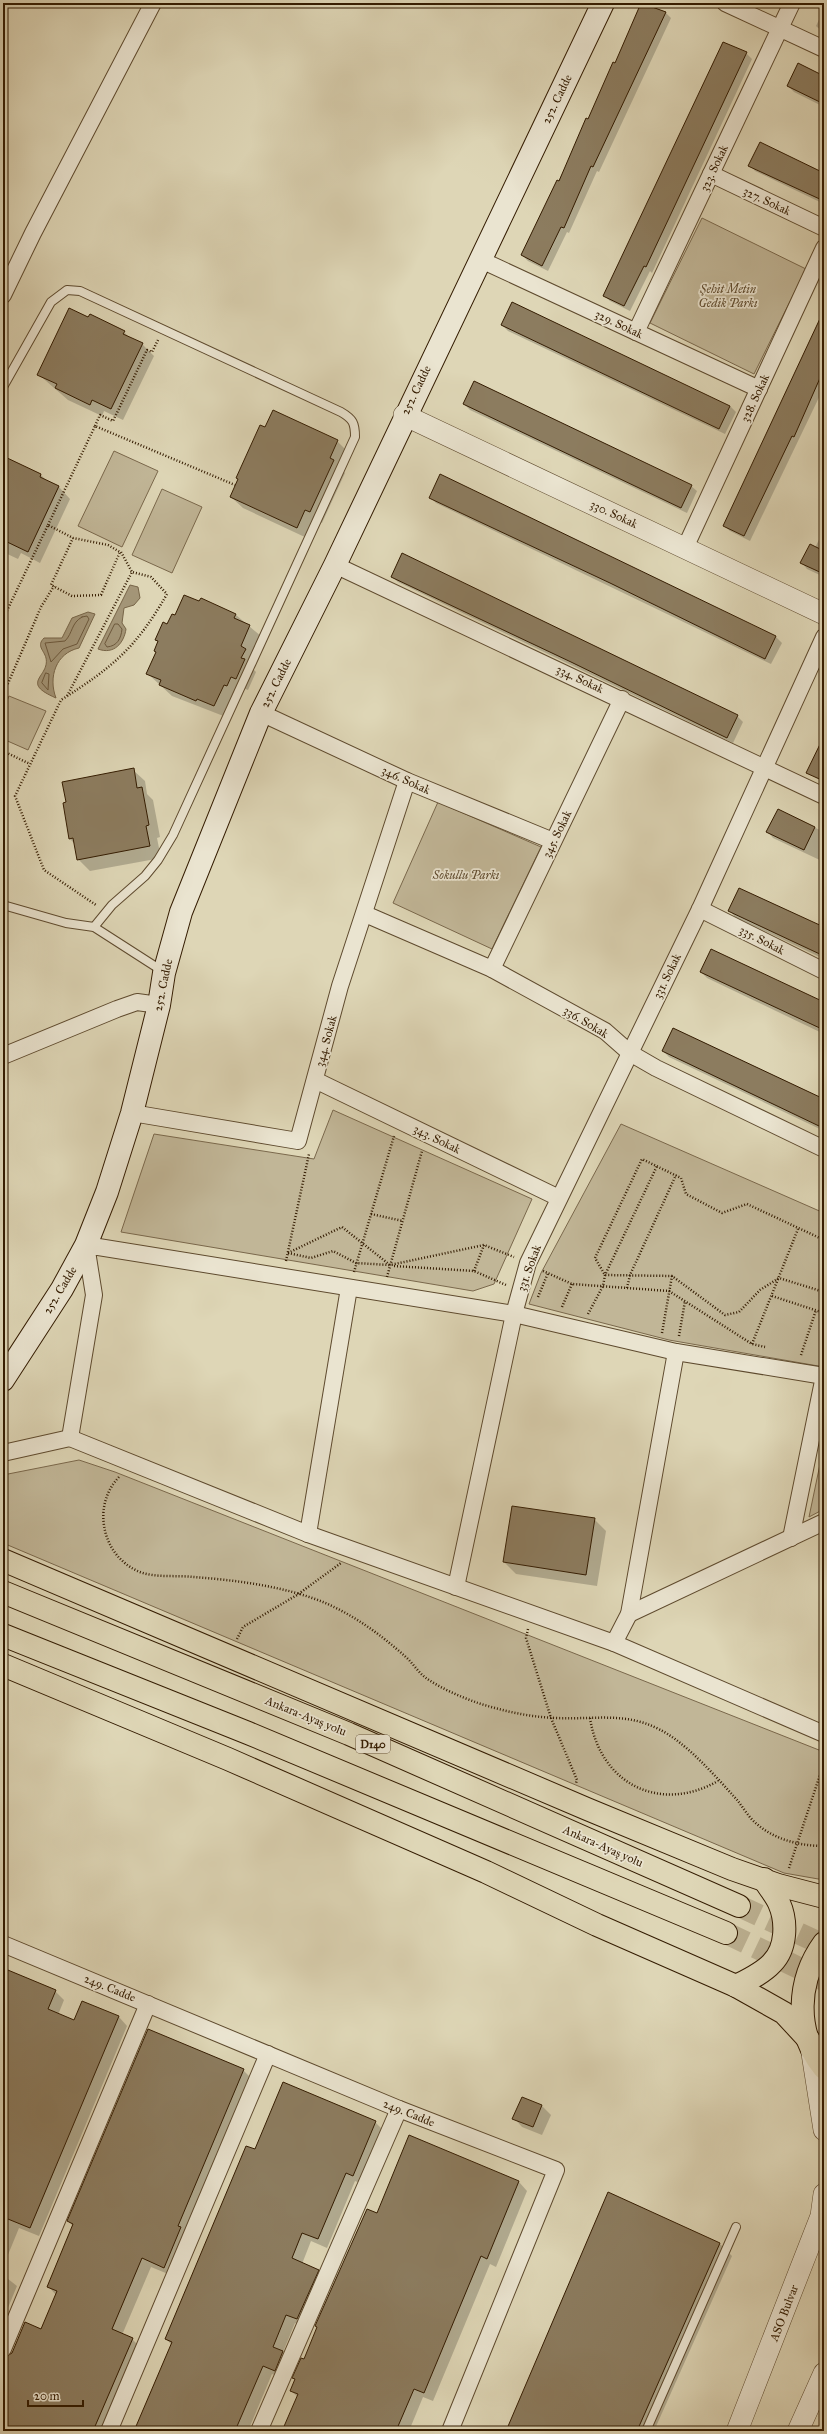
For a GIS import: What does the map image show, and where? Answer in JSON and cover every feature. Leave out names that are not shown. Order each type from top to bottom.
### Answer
[{"type":"highway","points":[[3,1560],[569,1802],[773,1883],[824,1897]]},
{"type":"highway","name":"Ankara-Ayaş yolu","points":[[3,1592],[349,1734],[738,1906]]},
{"type":"highway","points":[[3,1635],[248,1733],[726,1933]]},
{"type":"highway","points":[[3,1666],[228,1759],[436,1850],[597,1925],[736,1986],[784,2013],[810,2043]]},
{"type":"highway","points":[[736,1986],[772,1964],[781,1952],[784,1942],[784,1931],[779,1903],[773,1883]]},
{"type":"highway","points":[[824,1943],[812,1962],[805,1982],[802,2004],[804,2026],[810,2043],[824,2068]]},
{"type":"main road","name":"252. Cadde","points":[[3,1380],[62,1289],[86,1245],[123,1148],[159,1004],[164,973],[177,925],[198,866],[261,713],[335,564],[404,415],[603,3]]},
{"type":"street","points":[[3,295],[33,233],[153,3]]},
{"type":"street","points":[[725,3],[824,49]]},
{"type":"street","name":"323. Sokak","points":[[636,332],[792,3]]},
{"type":"street","name":"327. Sokak","points":[[711,174],[824,228]]},
{"type":"street","name":"328. Sokak","points":[[686,548],[824,248]]},
{"type":"street","name":"329. Sokak","points":[[479,259],[759,389]]},
{"type":"street","name":"330. Sokak","points":[[404,415],[824,614]]},
{"type":"street","name":"334. Sokak","points":[[335,564],[765,766],[824,796]]},
{"type":"street","name":"331. Sokak","points":[[456,1587],[514,1314],[528,1263],[700,909],[824,637]]},
{"type":"street","name":"345. Sokak","points":[[492,969],[622,699]]},
{"type":"street","name":"346. Sokak","points":[[261,713],[407,781],[553,841]]},
{"type":"street","name":"344. Sokak","points":[[132,1113],[298,1141],[340,986],[365,914],[407,781]]},
{"type":"street","name":"335. Sokak","points":[[700,909],[824,971]]},
{"type":"street","name":"336. Sokak","points":[[365,914],[492,969],[605,1031],[630,1053],[656,1068],[824,1149]]},
{"type":"street","points":[[3,1056],[116,1008],[137,1002],[159,1004]]},
{"type":"street","name":"343. Sokak","points":[[315,1080],[559,1198]]},
{"type":"street","points":[[70,1438],[94,1295],[86,1245],[514,1314],[676,1352],[824,1376],[791,1538]]},
{"type":"street","points":[[308,1534],[349,1288]]},
{"type":"street","points":[[614,1643],[629,1614],[676,1352]]},
{"type":"street","points":[[3,1453],[70,1438],[308,1534],[614,1643],[824,1734]]},
{"type":"street","points":[[629,1614],[824,1522]]},
{"type":"street","name":"249. Cadde","points":[[3,1944],[399,2109],[556,2170],[450,2431]]},
{"type":"street","points":[[3,2349],[148,2004]]},
{"type":"street","points":[[810,2043],[824,2130]]},
{"type":"street","points":[[109,2431],[268,2054]]},
{"type":"street","points":[[259,2431],[399,2109]]},
{"type":"street","name":"ASO Bulvar","points":[[737,2431],[821,2216],[824,2194]]},
{"type":"street","points":[[798,2431],[824,2373]]},
{"type":"lane","points":[[3,387],[51,302],[67,290],[80,291],[341,412],[352,418],[356,426],[356,437],[173,835],[158,860],[145,876],[106,912],[94,927]]},
{"type":"lane","points":[[3,905],[66,923],[94,927],[164,973]]},
{"type":"lane","points":[[646,2431],[736,2227]]},
{"type":"path","points":[[3,619],[100,415],[114,421],[147,350],[152,352],[163,329]]},
{"type":"path","points":[[95,426],[235,485]]},
{"type":"path","points":[[48,525],[73,538],[108,545],[120,552],[132,572],[151,577],[166,594],[148,626],[127,652],[105,671],[61,700],[15,796],[44,870],[106,912]]},
{"type":"path","points":[[73,538],[51,585],[72,596],[101,595],[120,552]]},
{"type":"path","points":[[68,696],[132,572]]},
{"type":"path","points":[[3,695],[41,607],[54,586]]},
{"type":"path","points":[[3,752],[30,764]]},
{"type":"path","points":[[349,1288],[398,1121]]},
{"type":"path","points":[[383,1293],[427,1135]]},
{"type":"path","points":[[282,1277],[311,1146]]},
{"type":"path","points":[[605,1275],[595,1258],[642,1159],[681,1178],[686,1194],[722,1213],[747,1204],[824,1240]]},
{"type":"path","points":[[585,1317],[603,1286],[605,1275],[657,1166]]},
{"type":"path","points":[[627,1288],[630,1275],[676,1175]]},
{"type":"path","points":[[371,1214],[403,1221]]},
{"type":"path","points":[[288,1253],[342,1227],[390,1266]]},
{"type":"path","points":[[752,1344],[798,1229]]},
{"type":"path","points":[[390,1266],[484,1245],[528,1263],[572,1284],[669,1291],[752,1344],[773,1349]]},
{"type":"path","points":[[474,1271],[484,1245]]},
{"type":"path","points":[[288,1253],[311,1258],[333,1251],[356,1263],[474,1271],[520,1292]]},
{"type":"path","points":[[605,1275],[672,1276],[725,1316],[740,1312],[760,1290],[779,1278],[824,1292]]},
{"type":"path","points":[[659,1348],[672,1276]]},
{"type":"path","points":[[556,1324],[572,1284]]},
{"type":"path","points":[[772,1296],[816,1310],[824,1311]]},
{"type":"path","points":[[676,1352],[685,1301]]},
{"type":"path","points":[[801,1357],[816,1310]]},
{"type":"path","points":[[794,1355],[809,1359]]},
{"type":"path","points":[[136,1464],[126,1471],[113,1484],[105,1500],[103,1512],[106,1537],[120,1558],[142,1572],[154,1575],[220,1580],[297,1595],[323,1602],[368,1627],[408,1659],[426,1678],[450,1691],[502,1710],[551,1718],[590,1718],[610,1716],[627,1718],[658,1730],[687,1748],[757,1824],[771,1833],[796,1844],[824,1846]]},
{"type":"path","points":[[228,1656],[243,1627],[297,1595],[357,1552]]},
{"type":"path","points":[[531,1613],[526,1638],[551,1718],[577,1780],[569,1802]]},
{"type":"path","points":[[590,1718],[592,1732],[603,1757],[611,1768],[633,1785],[661,1794],[676,1795],[706,1788],[718,1781]]},
{"type":"path","points":[[773,1883],[796,1844],[824,1763]]},
{"type":"green space","name":"Şehit Metin Gedik Parkı","points":[[702,218],[806,269],[754,374],[650,323]]},
{"type":"green space","points":[[114,451],[158,471],[122,547],[78,526]]},
{"type":"green space","points":[[162,489],[202,507],[172,573],[132,555]]},
{"type":"green space","points":[[9,696],[46,711],[28,750],[3,739],[3,710]]},
{"type":"green space","name":"Sokullu Parkı","points":[[438,802],[541,847],[492,949],[393,903]]},
{"type":"green space","points":[[333,1110],[532,1199],[494,1284],[473,1291],[121,1232],[154,1134],[314,1159]]},
{"type":"green space","points":[[621,1124],[824,1213],[824,1367],[669,1340],[529,1304],[541,1273]]},
{"type":"green space","points":[[824,1445],[824,1509],[809,1517]]},
{"type":"green space","points":[[79,1460],[115,1472],[824,1752],[824,1880],[784,1873],[3,1543],[3,1475]]},
{"type":"water","points":[[130,585],[138,587],[140,598],[134,605],[124,608],[122,623],[126,629],[123,639],[113,649],[98,649]]},
{"type":"water","points":[[88,612],[95,614],[79,648],[65,655],[56,667],[53,682],[56,698],[39,688],[39,679],[46,665],[46,658],[41,648],[41,643],[44,638],[62,638],[72,618]]},
{"type":"building","points":[[641,3],[666,12],[593,167],[591,166],[564,228],[561,227],[542,266],[521,255],[557,180],[559,181],[586,118],[588,119],[613,62],[615,63]]},
{"type":"building","points":[[723,42],[747,52],[646,267],[644,266],[624,306],[603,296]]},
{"type":"building","points":[[798,63],[824,76],[824,104],[787,86]]},
{"type":"building","points":[[760,142],[824,173],[824,201],[748,166]]},
{"type":"building","points":[[512,302],[730,406],[719,429],[501,325]]},
{"type":"building","points":[[69,308],[88,317],[90,314],[125,331],[123,334],[143,343],[111,409],[92,400],[90,405],[55,388],[57,384],[37,375]]},
{"type":"building","points":[[824,310],[824,369],[794,437],[792,436],[744,536],[723,526]]},
{"type":"building","points":[[474,381],[692,485],[681,508],[463,404]]},
{"type":"building","points":[[273,410],[338,440],[330,458],[334,460],[310,512],[305,510],[297,528],[230,497],[238,479],[236,478],[260,425],[265,427]]},
{"type":"building","points":[[3,456],[41,474],[40,477],[59,486],[28,552],[3,540]]},
{"type":"building","points":[[440,474],[776,636],[765,659],[610,583],[429,498]]},
{"type":"building","points":[[810,544],[824,551],[824,574],[800,563]]},
{"type":"building","points":[[402,553],[738,715],[727,738],[391,577]]},
{"type":"building","points":[[184,595],[199,601],[201,598],[236,614],[234,618],[250,625],[241,646],[246,649],[241,658],[245,659],[236,679],[231,677],[227,686],[224,685],[214,706],[197,699],[196,701],[159,685],[161,680],[146,674],[156,652],[154,651],[158,641],[155,640],[163,622],[167,624],[172,614],[175,615]]},
{"type":"building","points":[[824,736],[824,781],[806,773]]},
{"type":"building","points":[[134,768],[137,788],[142,787],[149,825],[146,826],[150,846],[77,860],[73,838],[69,839],[63,803],[66,802],[62,782]]},
{"type":"building","points":[[778,809],[815,827],[804,850],[766,832]]},
{"type":"building","points":[[739,888],[824,927],[824,956],[728,911]]},
{"type":"building","points":[[711,949],[824,1002],[824,1030],[700,972]]},
{"type":"building","points":[[673,1028],[824,1099],[824,1116],[819,1126],[662,1051]]},
{"type":"building","points":[[512,1506],[595,1518],[586,1575],[503,1562]]},
{"type":"building","points":[[3,1968],[56,1990],[48,2009],[74,2020],[82,2001],[119,2016],[30,2228],[3,2217]]},
{"type":"building","points":[[148,2029],[244,2069],[178,2226],[181,2227],[164,2268],[142,2258],[112,2329],[133,2338],[93,2431],[3,2431],[3,2358],[12,2353],[25,2322],[41,2329],[57,2291],[47,2287],[73,2224],[67,2221]]},
{"type":"building","points":[[283,2082],[376,2121],[353,2176],[346,2173],[318,2239],[302,2233],[292,2258],[319,2270],[297,2319],[286,2315],[273,2347],[283,2351],[275,2371],[263,2366],[235,2431],[134,2431],[172,2342],[165,2339],[246,2146],[255,2149]]},
{"type":"building","points":[[522,2097],[542,2105],[533,2127],[512,2119]]},
{"type":"building","points":[[409,2135],[519,2181],[487,2259],[481,2256],[424,2393],[414,2389],[396,2431],[282,2431],[298,2394],[290,2391],[295,2379],[292,2378],[301,2358],[304,2359],[317,2327],[315,2326],[367,2209],[377,2213]]},
{"type":"building","points":[[608,2192],[720,2243],[637,2431],[506,2431]]},
{"type":"tunnel","points":[[739,1906],[824,1945]]},
{"type":"tunnel","points":[[726,1933],[824,1980]]}]
